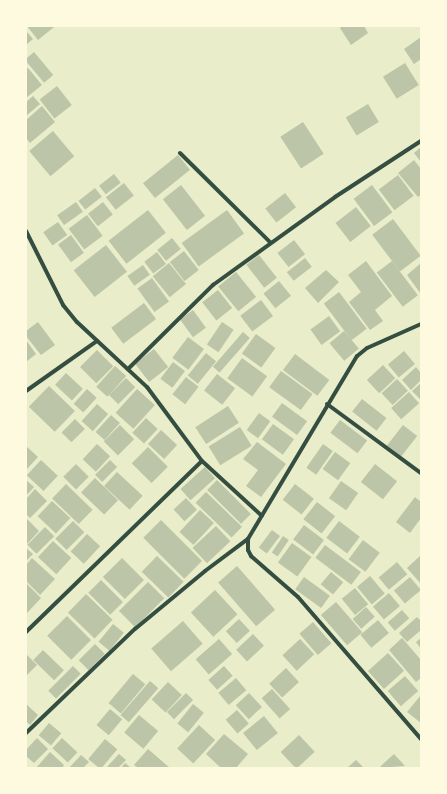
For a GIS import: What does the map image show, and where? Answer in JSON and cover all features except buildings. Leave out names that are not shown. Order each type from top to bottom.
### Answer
[{"type":"street","points":[[128,368],[213,285],[270,242],[421,141]]},
{"type":"street","points":[[180,153],[270,242]]},
{"type":"street","points":[[26,231],[63,305],[97,341],[128,368],[162,404],[202,461],[262,516]]},
{"type":"street","points":[[26,733],[136,629],[204,571],[248,539],[327,404],[357,356],[367,348],[421,324]]},
{"type":"street","points":[[26,390],[97,341]]},
{"type":"street","points":[[327,404],[421,473]]},
{"type":"street","points":[[26,632],[202,461]]},
{"type":"street","points":[[248,539],[252,556],[298,597],[421,739]]}]
